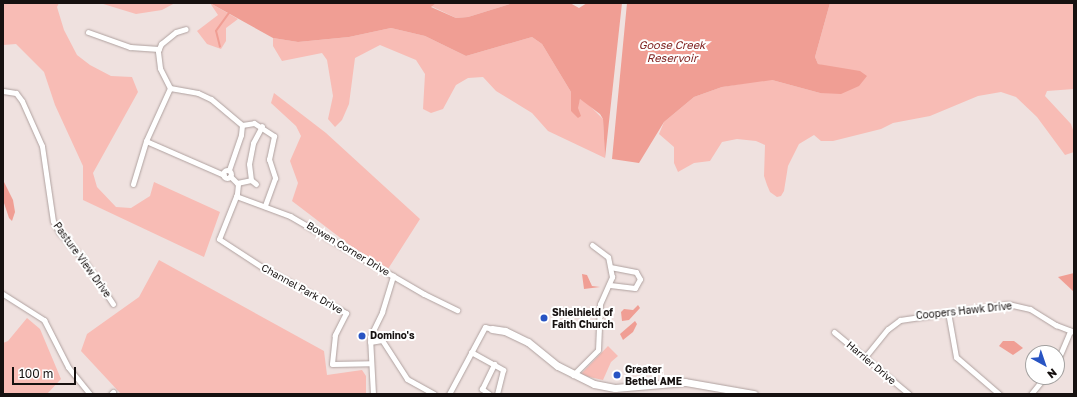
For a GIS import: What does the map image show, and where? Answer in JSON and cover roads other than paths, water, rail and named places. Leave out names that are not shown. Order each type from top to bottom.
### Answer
[{"type":"street","points":[[170,88],[160,68],[159,49],[176,32],[186,29]]},
{"type":"street","points":[[88,32],[130,47],[159,49]]},
{"type":"street","points":[[170,88],[198,93],[211,99],[242,125],[254,123],[262,126],[274,136],[275,142],[269,159],[274,178],[265,206]]},
{"type":"street","points":[[133,184],[146,141],[170,88]]},
{"type":"street","name":"Pasture View Drive","points":[[3,91],[16,94],[22,101],[42,146],[53,221],[59,232],[83,259],[113,304]]},
{"type":"street","points":[[236,196],[237,183],[230,176],[229,170],[241,135],[242,125]]},
{"type":"street","points":[[256,184],[251,180],[249,164],[251,150],[262,126]]},
{"type":"street","points":[[146,141],[201,167],[224,175],[226,178],[230,176]]},
{"type":"street","points":[[224,175],[224,171],[229,170]]},
{"type":"street","points":[[237,183],[251,180]]},
{"type":"street","name":"Bowen Corner Drive","points":[[236,196],[265,206],[314,228],[393,276],[457,310]]},
{"type":"street","name":"Channel Park Drive","points":[[236,196],[219,239],[262,267],[346,313],[334,335],[332,364],[371,363]]},
{"type":"street","points":[[573,375],[598,350],[600,304],[610,285],[611,267],[608,257],[592,245]]},
{"type":"street","points":[[610,285],[635,288],[640,279],[636,272],[611,267]]},
{"type":"street","points":[[373,394],[370,342],[372,328],[382,312],[393,276]]},
{"type":"street","points":[[3,294],[44,320],[68,367],[90,394]]},
{"type":"street","name":"Coopers Hawk Drive","points":[[865,357],[888,329],[900,320],[1008,304],[1019,305],[1072,332]]},
{"type":"street","points":[[948,312],[956,357],[1000,394]]},
{"type":"street","points":[[449,394],[486,327],[505,331],[528,342],[573,375],[615,388],[685,382],[754,394]]},
{"type":"street","name":"Harrier Drive","points":[[834,332],[909,394]]},
{"type":"street","points":[[1065,346],[1072,332]]},
{"type":"street","points":[[370,342],[382,340],[407,379],[434,394]]},
{"type":"street","points":[[472,352],[503,370],[497,394]]},
{"type":"street","points":[[488,394],[482,389],[494,364]]},
{"type":"street","points":[[1031,394],[1038,385]]},
{"type":"water","points":[[210,3],[436,3],[431,7],[456,18],[468,17],[513,3],[570,3],[579,8],[587,3],[622,3],[605,158],[603,119],[600,114],[580,99],[578,108],[581,116],[578,118],[571,111],[571,92],[542,44],[532,37],[466,56],[425,36],[391,28],[349,37],[298,42],[273,38]]},
{"type":"water","name":"Goose Creek Reservoir","points":[[627,3],[830,3],[815,57],[818,64],[860,71],[867,76],[859,86],[841,94],[820,93],[772,80],[722,87],[694,97],[664,122],[639,163],[612,159]]},
{"type":"water","points":[[3,180],[13,200],[15,212],[12,221],[9,218],[3,200]]},
{"type":"water","points":[[1074,273],[1074,292],[1058,277]]},
{"type":"water","points":[[582,274],[587,275],[592,286],[600,287],[584,289]]},
{"type":"water","points":[[638,305],[640,308],[629,320],[622,321],[621,312],[624,309],[633,310]]},
{"type":"water","points":[[635,321],[637,324],[633,332],[623,340],[620,334]]},
{"type":"water","points":[[1003,341],[1014,341],[1023,348],[1013,355],[999,346]]},
{"type":"waterway","points":[[220,47],[216,31],[229,13]]},
{"type":"place","name":"Shielhield of Faith Church","points":[[544,318]]},
{"type":"place","name":"Domino's","points":[[362,336]]},
{"type":"place","name":"Greater Bethel AME","points":[[617,375]]}]
